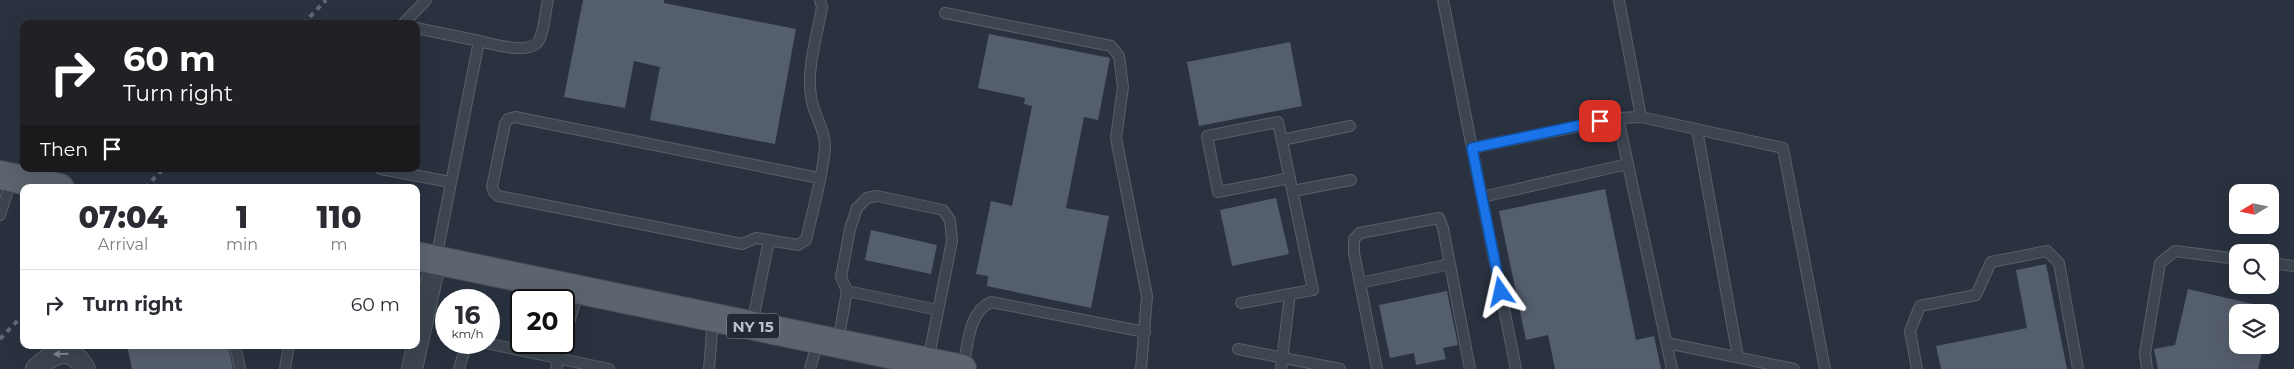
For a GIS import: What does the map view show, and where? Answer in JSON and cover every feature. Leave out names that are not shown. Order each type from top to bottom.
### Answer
[{"type":"main road","points":[[6,176],[42,184]]},
{"type":"main road","name":"NY 15","points":[[426,258],[828,341],[917,363],[963,369]]},
{"type":"street","points":[[420,293],[426,258]]},
{"type":"street","points":[[411,349],[412,369]]},
{"type":"street","points":[[36,369],[53,354],[68,353],[79,358],[85,369]]},
{"type":"lane","points":[[407,20],[426,0]]},
{"type":"lane","points":[[420,29],[524,49],[533,46],[540,40],[548,0]]},
{"type":"lane","points":[[819,178],[515,117],[508,119],[504,124],[492,187],[498,196],[742,244],[756,238],[798,245],[806,240],[819,178],[825,145],[822,123],[812,103],[809,81],[822,7],[820,0]]},
{"type":"lane","points":[[1443,0],[1516,369]]},
{"type":"lane","points":[[1619,0],[1641,117]]},
{"type":"lane","points":[[945,13],[1111,46],[1119,56],[1123,87],[1116,138],[1147,296],[1141,369]]},
{"type":"lane","points":[[426,258],[450,182],[479,41]]},
{"type":"lane","points":[[1472,148],[1618,118],[1641,117],[1783,148],[1825,369]]},
{"type":"lane","points":[[1618,118],[1672,369]]},
{"type":"lane","points":[[1241,304],[1313,290],[1293,191],[1278,122],[1207,136],[1218,192],[1290,178]]},
{"type":"lane","points":[[1282,140],[1350,126]]},
{"type":"lane","points":[[1698,130],[1738,357]]},
{"type":"lane","points":[[1482,197],[1628,164]]},
{"type":"lane","points":[[397,172],[450,182]]},
{"type":"lane","points":[[0,215],[6,176]]},
{"type":"lane","points":[[1293,191],[1351,180]]},
{"type":"lane","points":[[810,369],[828,341],[847,291],[841,277],[850,229],[857,208],[868,198],[877,196],[926,204],[943,210],[950,220],[952,241],[938,310],[917,363]]},
{"type":"lane","points":[[1377,369],[1354,253],[1354,240],[1360,233],[1439,218],[1443,228],[1470,369]]},
{"type":"lane","points":[[752,326],[769,240]]},
{"type":"lane","points":[[2147,369],[2145,353],[2160,263],[2175,251],[2229,258]]},
{"type":"lane","points":[[1917,369],[1910,331],[1920,306],[1976,295],[1991,262],[2046,252],[2059,263],[2078,369]]},
{"type":"lane","points":[[1360,283],[1450,264]]},
{"type":"lane","points":[[2279,264],[2294,266]]},
{"type":"lane","points":[[556,369],[579,290]]},
{"type":"lane","points":[[847,291],[938,310]]},
{"type":"lane","points":[[1281,369],[1290,294]]},
{"type":"lane","points":[[963,369],[974,318],[982,306],[991,302],[1144,332]]},
{"type":"lane","points":[[710,369],[713,318]]},
{"type":"lane","points":[[1667,343],[1794,369]]},
{"type":"lane","points":[[500,346],[609,369]]},
{"type":"lane","points":[[236,349],[240,369]]},
{"type":"lane","points":[[285,369],[288,349]]},
{"type":"lane","points":[[1238,349],[1340,369]]},
{"type":"lane","points":[[459,369],[463,354]]},
{"type":"building","points":[[583,0],[664,0],[664,3],[796,29],[775,144],[650,120],[660,67],[634,61],[625,108],[564,97]]},
{"type":"building","points":[[989,34],[1110,58],[1098,120],[1084,117],[1066,208],[1109,216],[1091,308],[987,286],[988,276],[976,274],[991,201],[1012,206],[1032,106],[1024,104],[1025,98],[978,88]]},
{"type":"building","points":[[1290,42],[1302,106],[1199,126],[1187,62]]},
{"type":"building","points":[[1605,189],[1636,340],[1654,336],[1661,369],[1555,369],[1548,335],[1526,340],[1499,211]]},
{"type":"building","points":[[1276,198],[1289,254],[1232,266],[1220,210]]},
{"type":"building","points":[[871,230],[937,245],[931,274],[865,260]]},
{"type":"building","points":[[2046,264],[2067,369],[1941,369],[1936,346],[2027,328],[2016,270]]},
{"type":"building","points":[[2188,289],[2253,304],[2229,304],[2229,354],[2262,354],[2258,369],[2158,369],[2154,349],[2175,345]]},
{"type":"building","points":[[1447,291],[1458,345],[1443,348],[1446,359],[1416,365],[1414,353],[1390,358],[1379,305]]},
{"type":"building","points":[[128,349],[229,349],[233,369],[132,369]]},
{"type":"railway","points":[[307,20],[326,0]]},
{"type":"railway","points":[[149,184],[160,172]]},
{"type":"railway","points":[[0,339],[20,318]]},
{"type":"route","points":[[1501,292],[1472,148],[1600,121]]}]
